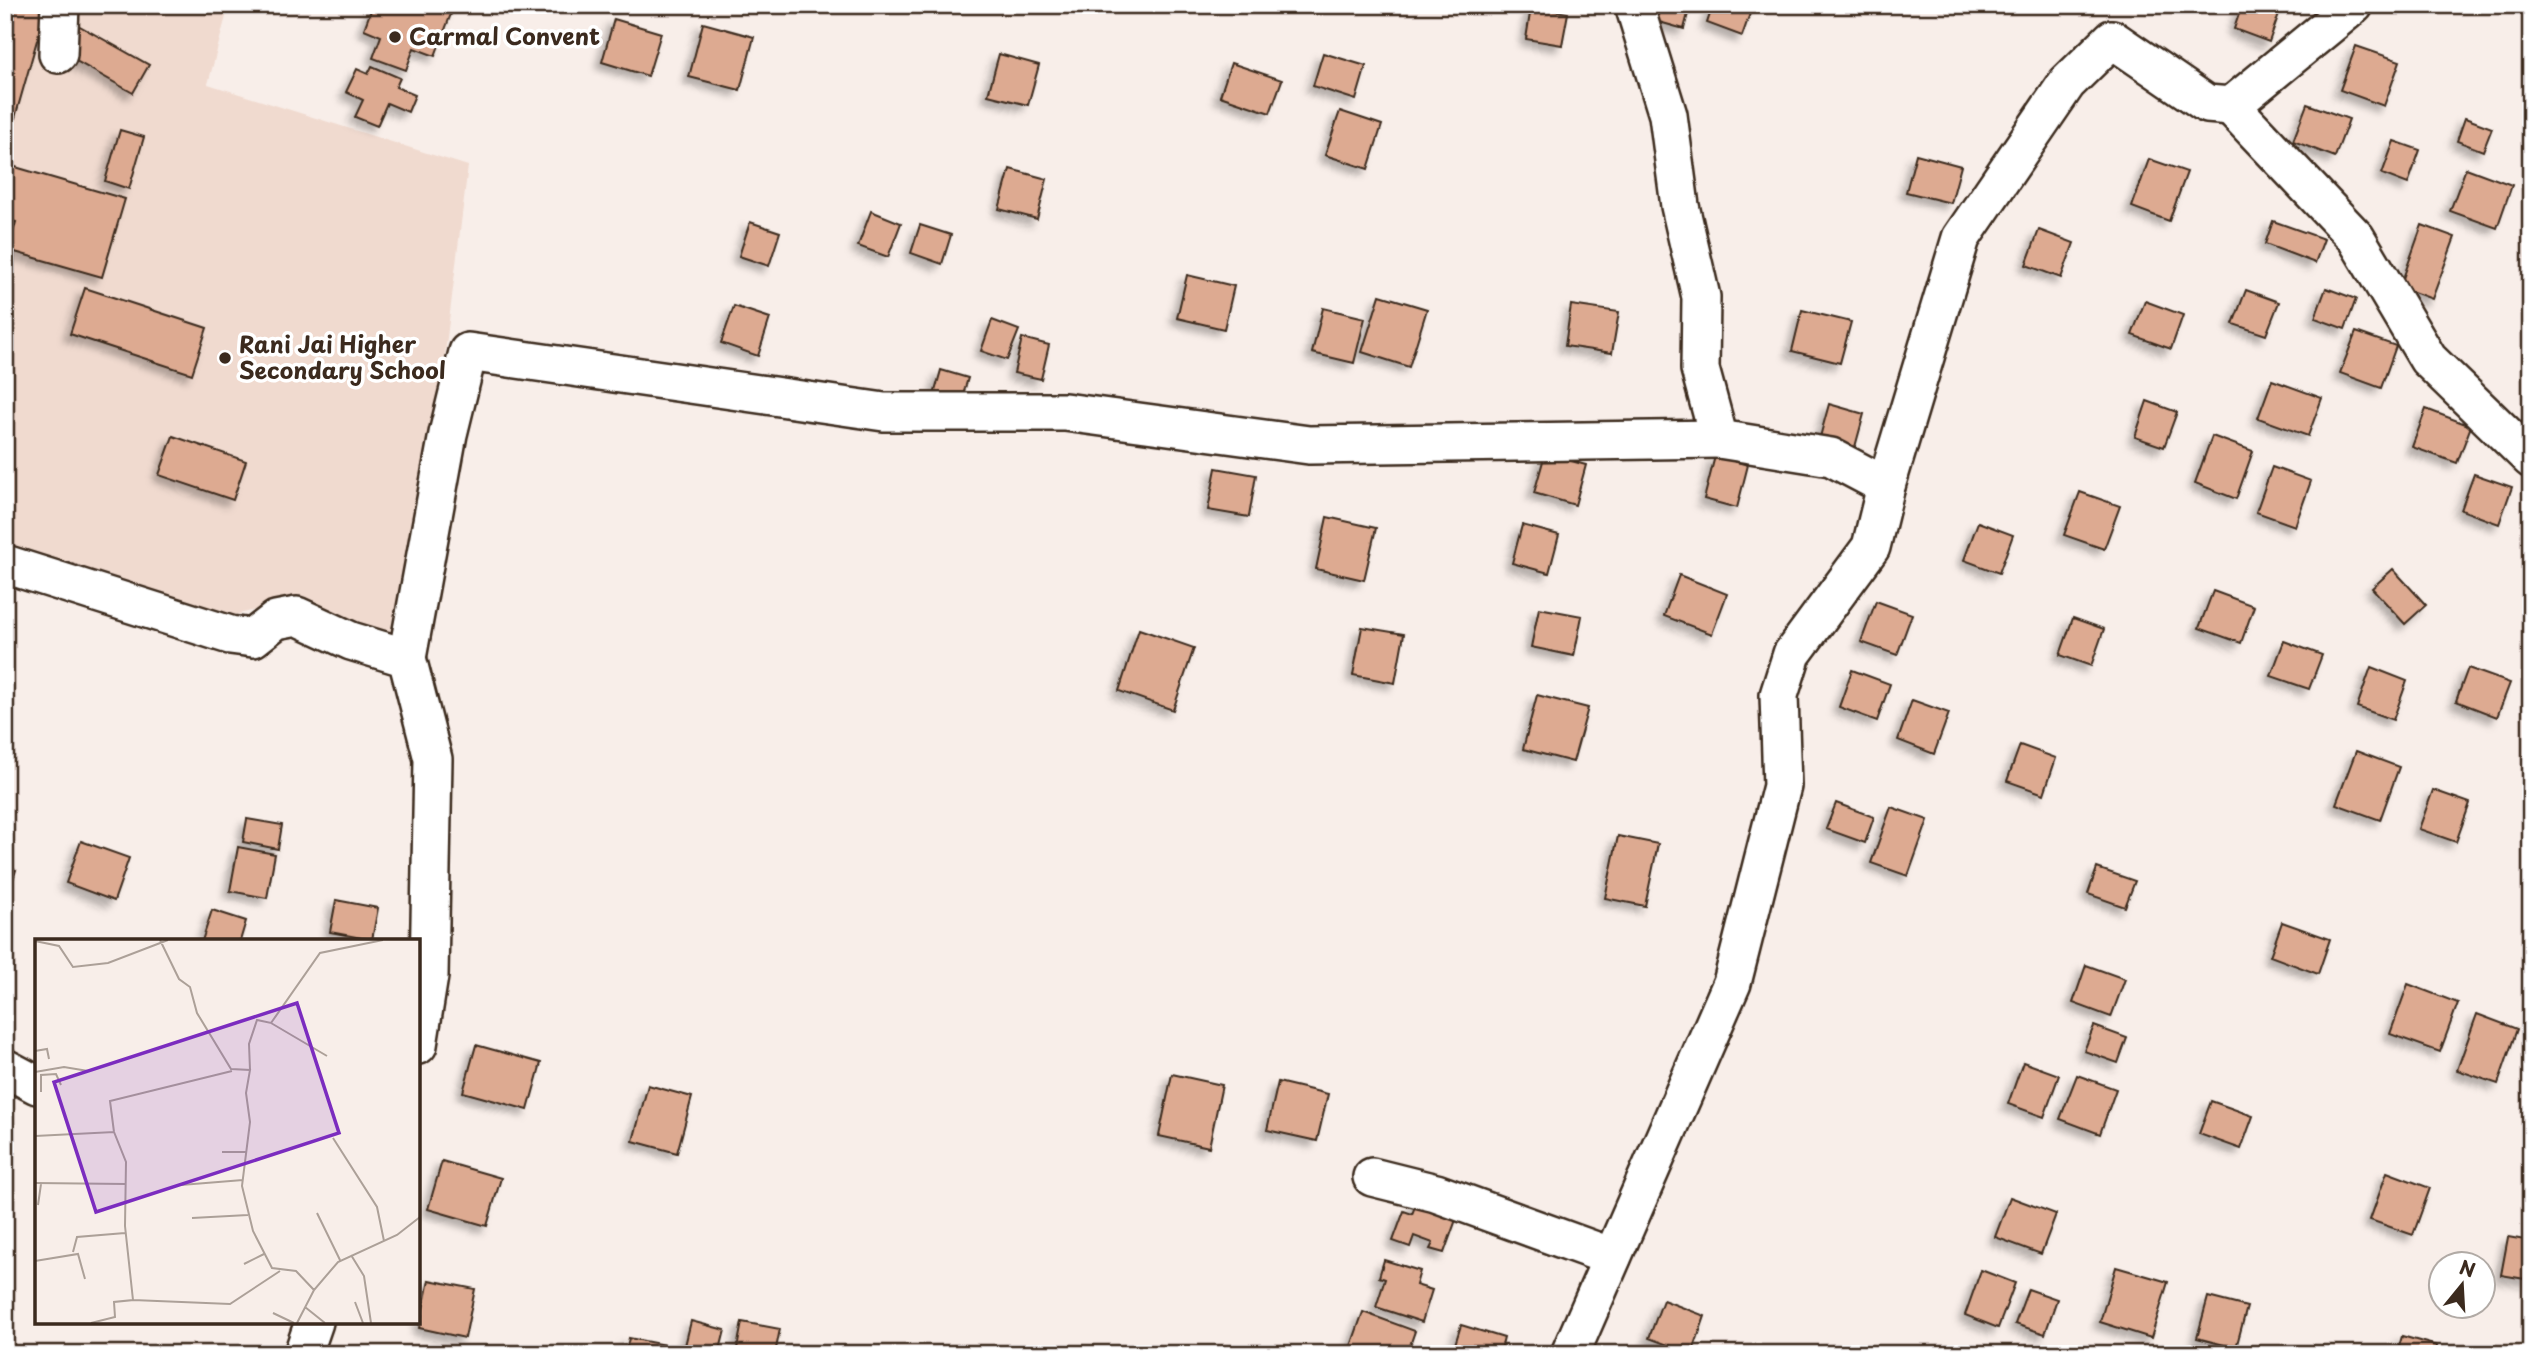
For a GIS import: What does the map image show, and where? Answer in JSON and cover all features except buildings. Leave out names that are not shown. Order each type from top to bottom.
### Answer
[{"type":"street","points":[[58,54],[60,5]]},
{"type":"street","points":[[1634,5],[1668,115],[1681,206],[1701,297],[1700,369],[1719,439]]},
{"type":"street","points":[[2231,106],[2354,5]]},
{"type":"street","points":[[1570,1354],[1732,983],[1782,786],[1779,695],[1792,654],[1871,547],[1886,486],[1961,238],[2067,83],[2112,39],[2207,104],[2231,106],[2356,238],[2428,359],[2531,459]]},
{"type":"street","points":[[420,1032],[429,976],[432,760],[407,658],[448,434],[468,352],[884,412],[1065,412],[1309,445],[1719,439],[1831,457],[1886,486]]},
{"type":"street","points":[[5,564],[230,635],[253,638],[276,620],[297,615],[351,642],[407,658]]},
{"type":"street","points":[[5,1068],[35,1084]]},
{"type":"street","points":[[1373,1177],[1436,1193],[1612,1257]]},
{"type":"street","points":[[303,1354],[313,1324]]},
{"type":"shaded area","name":"Rani Jai Higher Secondary School","points":[[5,5],[229,5],[208,84],[468,166],[410,639],[287,602],[227,617],[5,550]]},
{"type":"place","name":"Carmal Convent","points":[[395,37]]},
{"type":"place","name":"Rani Jai Higher Secondary School","points":[[225,358]]}]
